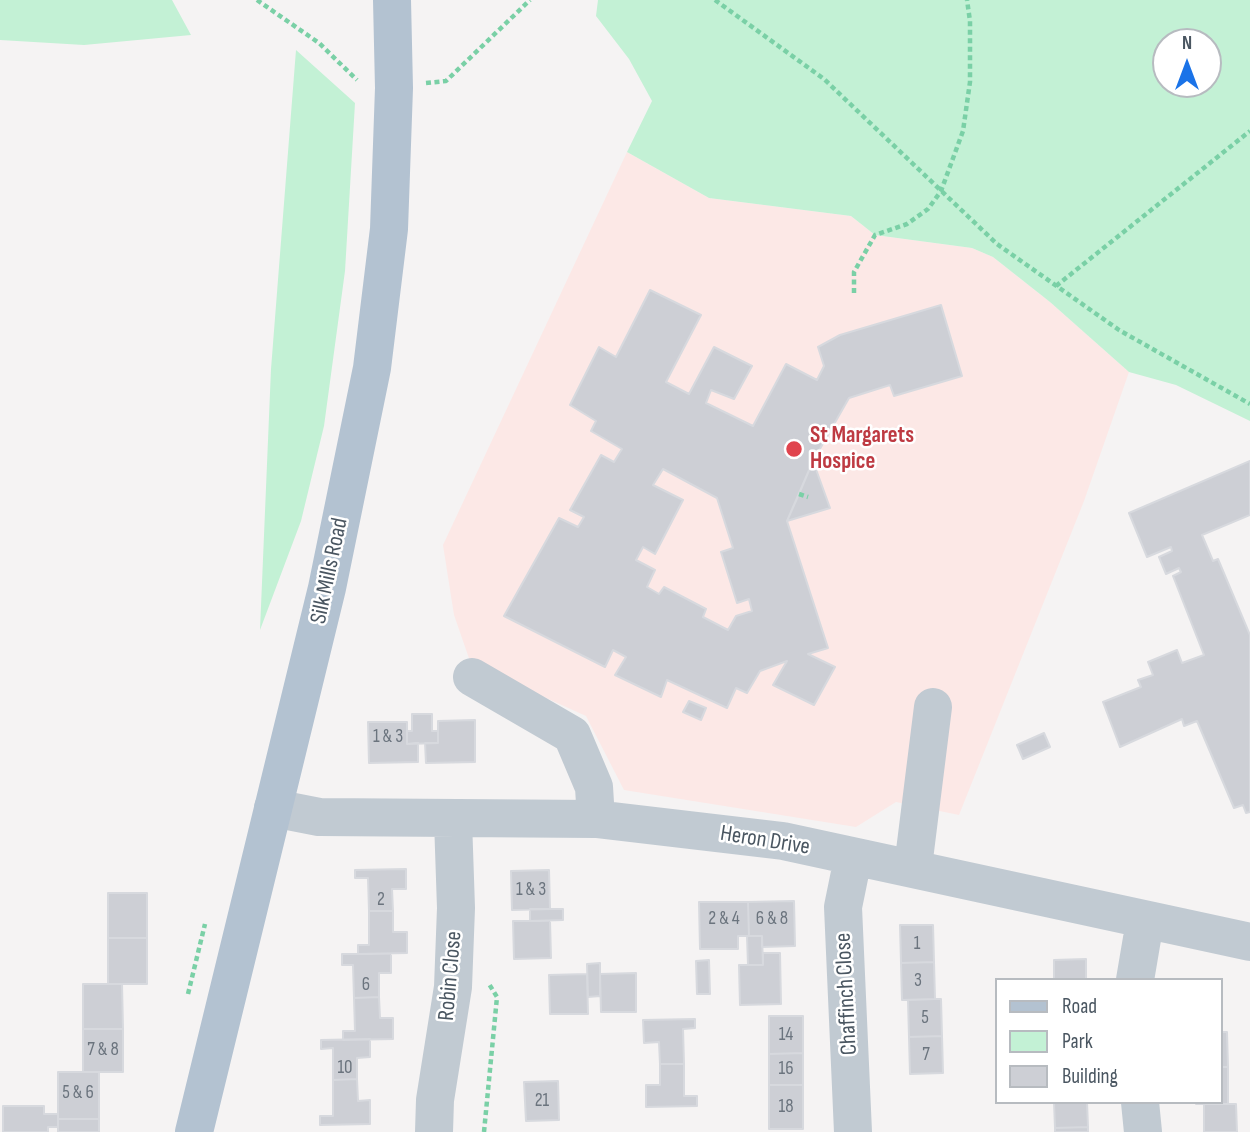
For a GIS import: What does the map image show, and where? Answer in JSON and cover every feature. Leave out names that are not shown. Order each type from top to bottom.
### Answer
[{"type":"main road","name":"Silk Mills Road","points":[[194,1132],[327,588],[372,368],[389,229],[394,88],[392,0]]},
{"type":"street","points":[[472,677],[572,735],[594,787],[596,819]]},
{"type":"street","points":[[913,867],[933,707]]},
{"type":"street","name":"Heron Drive","points":[[273,808],[318,817],[596,819],[783,841],[1250,942]]},
{"type":"street","name":"Robin Close","points":[[434,1132],[435,1100],[453,987],[456,908],[453,820]]},
{"type":"street","name":"Chaffinch Close","points":[[853,858],[843,907],[853,1132]]},
{"type":"street","points":[[1135,978],[1145,921]]},
{"type":"street","points":[[1140,1104],[1143,1132]]},
{"type":"path","points":[[257,0],[319,43],[363,85],[394,88],[446,81],[530,0]]},
{"type":"path","points":[[715,0],[824,79],[997,244],[1119,330],[1250,404]]},
{"type":"path","points":[[854,293],[854,272],[875,235],[906,224],[928,209],[941,191],[963,131],[970,82],[970,21],[967,0]]},
{"type":"path","points":[[1056,286],[1250,131]]},
{"type":"path","points":[[799,494],[808,497]]},
{"type":"path","points":[[186,1005],[208,913]]},
{"type":"path","points":[[484,1132],[498,998],[485,977]]},
{"type":"shaded area","name":"St Margarets Hospice","points":[[627,152],[709,198],[851,216],[875,235],[972,248],[993,257],[1050,302],[1129,372],[1084,501],[959,815],[896,802],[856,827],[624,790],[586,716],[471,664],[454,615],[443,545]]},
{"type":"green space","points":[[0,0],[172,0],[191,35],[84,45],[0,40]]},
{"type":"green space","points":[[598,0],[1250,0],[1250,421],[1176,385],[1129,372],[1050,302],[993,257],[972,248],[875,235],[851,216],[709,198],[627,152],[652,101],[629,59],[596,16]]},
{"type":"green space","points":[[296,50],[355,103],[345,271],[324,426],[301,521],[260,630],[271,369]]},
{"type":"building","points":[[650,290],[701,315],[666,382],[689,394],[714,347],[752,366],[734,399],[711,390],[706,403],[753,426],[786,364],[817,380],[824,366],[818,347],[840,335],[941,305],[962,376],[894,396],[890,385],[849,398],[813,461],[787,521],[828,648],[808,654],[835,667],[814,705],[773,685],[787,661],[760,671],[747,693],[736,688],[727,708],[667,680],[661,697],[615,675],[626,657],[613,650],[605,667],[504,616],[559,518],[578,527],[584,517],[570,510],[601,455],[614,462],[622,449],[591,431],[596,421],[570,405],[599,347],[616,357]],"holes":[[[663,469],[717,498],[733,548],[721,552],[737,603],[749,599],[752,611],[736,616],[728,630],[703,617],[706,609],[664,587],[659,594],[647,587],[655,570],[636,560],[643,547],[655,554],[683,500],[653,485]]]},
{"type":"building","points":[[813,461],[830,508],[787,521],[799,494]]},
{"type":"building","points":[[1250,461],[1250,515],[1202,535],[1213,561],[1218,559],[1250,635],[1250,812],[1246,813],[1243,805],[1234,808],[1197,721],[1184,726],[1182,719],[1120,747],[1103,702],[1141,687],[1138,680],[1153,675],[1148,662],[1177,650],[1182,663],[1204,655],[1173,576],[1181,572],[1179,568],[1166,574],[1159,557],[1172,551],[1171,547],[1147,557],[1129,513]]},
{"type":"building","points":[[689,701],[706,708],[701,720],[683,712]]},
{"type":"building","points":[[412,714],[432,714],[432,731],[438,731],[438,743],[407,744],[407,731],[412,731]]},
{"type":"building","points":[[475,720],[475,762],[426,763],[425,743],[438,743],[438,721]]},
{"type":"building","points":[[368,722],[407,722],[407,744],[418,743],[418,762],[369,763]]},
{"type":"building","points":[[1044,733],[1050,747],[1023,759],[1017,745]]},
{"type":"building","points":[[406,869],[406,889],[392,889],[393,911],[369,911],[368,878],[355,878],[355,870]]},
{"type":"building","points":[[549,870],[550,909],[512,910],[511,871]]},
{"type":"building","points":[[108,893],[147,893],[147,938],[108,938]]},
{"type":"building","points":[[794,901],[795,946],[762,947],[762,936],[749,936],[748,902]]},
{"type":"building","points":[[699,902],[748,902],[749,936],[738,936],[738,949],[700,949]]},
{"type":"building","points":[[530,909],[563,909],[563,920],[530,921]]},
{"type":"building","points":[[369,911],[393,911],[393,932],[407,932],[407,953],[358,954],[358,945],[369,945]]},
{"type":"building","points":[[513,921],[550,921],[551,958],[514,959]]},
{"type":"building","points":[[900,925],[933,925],[934,962],[901,963]]},
{"type":"building","points":[[747,936],[762,936],[763,965],[748,965]]},
{"type":"building","points":[[108,938],[147,938],[147,984],[108,984]]},
{"type":"building","points":[[763,953],[780,953],[781,1004],[740,1005],[739,965],[763,965]]},
{"type":"building","points":[[342,954],[391,954],[391,973],[379,973],[379,997],[354,998],[353,965],[342,965]]},
{"type":"building","points":[[1086,959],[1086,978],[1054,978],[1054,960]]},
{"type":"building","points":[[709,960],[710,994],[697,994],[696,961]]},
{"type":"building","points":[[934,962],[935,999],[902,1000],[901,963]]},
{"type":"building","points":[[600,963],[600,996],[588,997],[587,964]]},
{"type":"building","points":[[636,973],[636,1012],[601,1012],[600,974]]},
{"type":"building","points":[[587,974],[588,1014],[550,1014],[549,975]]},
{"type":"building","points":[[83,984],[122,984],[123,1029],[83,1029]]},
{"type":"building","points":[[379,997],[380,1018],[393,1018],[393,1039],[343,1040],[343,1031],[355,1031],[354,998]]},
{"type":"building","points":[[941,999],[942,1036],[909,1037],[908,1000]]},
{"type":"building","points":[[769,1016],[803,1016],[803,1053],[769,1054]]},
{"type":"building","points":[[695,1019],[695,1028],[683,1029],[684,1064],[660,1064],[659,1042],[644,1043],[643,1020]]},
{"type":"building","points":[[83,1029],[123,1029],[123,1072],[83,1072]]},
{"type":"building","points":[[1222,1032],[1227,1032],[1228,1067],[1222,1067]]},
{"type":"building","points":[[942,1036],[943,1073],[910,1074],[909,1037]]},
{"type":"building","points":[[370,1039],[370,1057],[357,1058],[357,1079],[333,1080],[333,1048],[321,1049],[321,1040]]},
{"type":"building","points":[[803,1053],[803,1085],[769,1085],[769,1054]]},
{"type":"building","points":[[660,1064],[684,1064],[684,1096],[697,1096],[697,1106],[646,1107],[646,1085],[660,1085]]},
{"type":"building","points":[[1222,1067],[1228,1067],[1228,1104],[1222,1104]]},
{"type":"building","points":[[58,1072],[99,1072],[99,1119],[58,1119]]},
{"type":"building","points":[[357,1079],[358,1101],[370,1100],[370,1124],[320,1125],[320,1116],[333,1116],[333,1080]]},
{"type":"building","points":[[558,1081],[559,1120],[526,1121],[524,1082]]},
{"type":"building","points":[[769,1085],[803,1085],[803,1129],[769,1129]]},
{"type":"building","points":[[1054,1104],[1087,1104],[1088,1127],[1055,1128]]},
{"type":"building","points":[[1204,1104],[1236,1104],[1237,1132],[1204,1132]]},
{"type":"building","points":[[3,1106],[44,1106],[44,1114],[58,1114],[58,1127],[48,1127],[48,1132],[3,1132]]},
{"type":"building","points":[[58,1119],[99,1119],[99,1132],[58,1132]]},
{"type":"building","points":[[1088,1127],[1088,1132],[1055,1132],[1055,1128]]},
{"type":"place","name":"St Margarets Hospice","points":[[794,449]]}]
